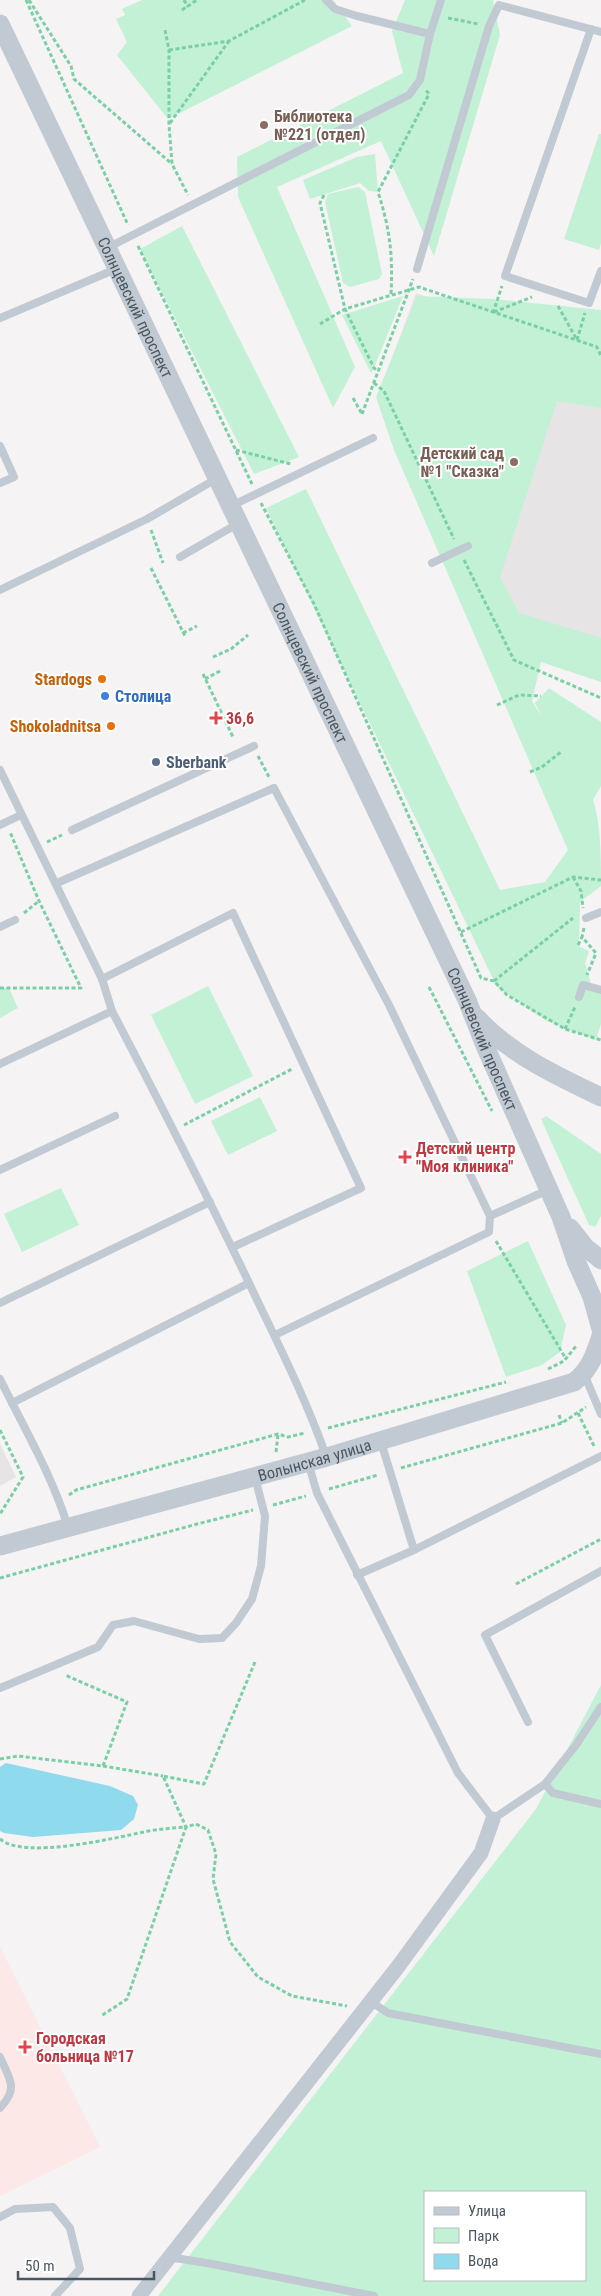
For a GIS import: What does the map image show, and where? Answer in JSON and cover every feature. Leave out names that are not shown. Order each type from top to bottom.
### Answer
[{"type":"street","name":"Солнцевский проспект","points":[[0,24],[467,1000],[561,1217],[576,1261],[592,1297],[601,1330]]},
{"type":"street","points":[[467,1000],[476,1018],[491,1034],[512,1050],[601,1097]]},
{"type":"street","points":[[561,1217],[585,1247],[601,1260]]},
{"type":"street","points":[[584,1374],[592,1360],[601,1336]]},
{"type":"street","name":"Волынская улица","points":[[0,1546],[327,1457],[574,1382],[584,1374]]},
{"type":"street","points":[[139,2296],[370,2001],[481,1853],[493,1819]]},
{"type":"lane","points":[[326,0],[335,9],[383,24],[430,34]]},
{"type":"lane","points":[[107,248],[409,95],[420,80],[430,34],[441,0]]},
{"type":"lane","points":[[417,269],[489,26],[498,5],[601,32]]},
{"type":"lane","points":[[591,29],[505,276],[589,303],[601,271]]},
{"type":"lane","points":[[0,318],[116,268]]},
{"type":"lane","points":[[232,506],[373,438]]},
{"type":"lane","points":[[0,446],[14,477],[0,483]]},
{"type":"lane","points":[[0,590],[147,519],[218,478]]},
{"type":"lane","points":[[180,557],[239,523]]},
{"type":"lane","points":[[432,563],[468,546]]},
{"type":"lane","points":[[72,830],[254,746]]},
{"type":"lane","points":[[0,770],[21,815],[39,846],[102,978],[112,1011],[174,1130],[275,1335],[296,1380],[327,1457]]},
{"type":"lane","points":[[57,883],[274,788],[389,1005],[490,1216],[489,1232],[275,1335]]},
{"type":"lane","points":[[3,823],[21,815]]},
{"type":"lane","points":[[586,918],[601,912]]},
{"type":"lane","points":[[102,978],[233,913],[361,1188],[232,1247]]},
{"type":"lane","points":[[0,928],[15,920]]},
{"type":"lane","points":[[579,997],[583,985],[601,990]]},
{"type":"lane","points":[[0,1064],[112,1011]]},
{"type":"lane","points":[[0,1170],[115,1116]]},
{"type":"lane","points":[[490,1216],[548,1190]]},
{"type":"lane","points":[[0,1303],[210,1202]]},
{"type":"lane","points":[[12,1403],[249,1283]]},
{"type":"lane","points":[[584,1374],[601,1414]]},
{"type":"lane","points":[[0,1379],[52,1484],[68,1528]]},
{"type":"lane","points":[[381,1441],[388,1472],[414,1550]]},
{"type":"lane","points":[[357,1575],[414,1550],[600,1457]]},
{"type":"lane","points":[[308,1462],[317,1493],[458,1772],[493,1819],[545,1784],[576,1745],[601,1707]]},
{"type":"lane","points":[[0,1688],[98,1647],[113,1625],[134,1621],[170,1629],[198,1639],[222,1638],[236,1623],[252,1598],[261,1566],[264,1508],[255,1476]]},
{"type":"lane","points":[[528,1722],[484,1635],[601,1571]]},
{"type":"lane","points":[[545,1784],[553,1793],[601,1804]]},
{"type":"lane","points":[[370,2001],[388,2013],[601,2054]]},
{"type":"lane","points":[[0,2057],[12,2085],[11,2094],[0,2108]]},
{"type":"lane","points":[[0,2217],[15,2209],[53,2207],[70,2228],[80,2269],[54,2296]]},
{"type":"lane","points":[[168,2257],[374,2296]]},
{"type":"path","points":[[29,0],[71,66],[74,79],[172,164],[193,204]]},
{"type":"path","points":[[184,0],[188,7]]},
{"type":"path","points":[[182,10],[197,0]]},
{"type":"path","points":[[169,50],[229,41],[305,0]]},
{"type":"path","points":[[454,19],[489,26]]},
{"type":"path","points":[[165,30],[169,50],[169,124],[172,164]]},
{"type":"path","points":[[169,124],[229,41]]},
{"type":"path","points":[[392,294],[392,264],[388,224],[378,192],[429,94],[420,80]]},
{"type":"path","points":[[324,194],[320,203],[345,308],[374,368],[378,371]]},
{"type":"path","points":[[493,313],[505,276]]},
{"type":"path","points":[[320,324],[345,308],[419,287],[597,347],[601,356]]},
{"type":"path","points":[[353,398],[362,414],[409,289]]},
{"type":"path","points":[[493,313],[550,291],[577,340]]},
{"type":"path","points":[[577,340],[589,303]]},
{"type":"path","points":[[236,450],[292,464],[304,471]]},
{"type":"path","points":[[147,519],[163,563]]},
{"type":"path","points":[[151,568],[184,634],[196,626]]},
{"type":"path","points":[[213,657],[231,649],[248,635]]},
{"type":"path","points":[[205,679],[220,671]]},
{"type":"path","points":[[203,674],[234,737]]},
{"type":"path","points":[[497,705],[518,695],[541,696]]},
{"type":"path","points":[[254,746],[274,788]]},
{"type":"path","points":[[530,772],[542,767],[562,751]]},
{"type":"path","points":[[0,988],[81,988],[38,901],[3,823]]},
{"type":"path","points":[[39,846],[72,830]]},
{"type":"path","points":[[573,877],[582,892],[586,918],[582,937],[578,945]]},
{"type":"path","points":[[461,932],[573,877],[601,880]]},
{"type":"path","points":[[15,920],[38,901]]},
{"type":"path","points":[[589,905],[494,981],[507,996],[565,1029],[601,1040]]},
{"type":"path","points":[[582,937],[596,953],[583,985]]},
{"type":"path","points":[[429,987],[493,1112]]},
{"type":"path","points":[[565,1029],[579,997]]},
{"type":"path","points":[[174,1130],[303,1062]]},
{"type":"path","points":[[489,1232],[565,1360],[579,1343]]},
{"type":"path","points":[[0,1578],[197,1524],[264,1508],[562,1423],[588,1406]]},
{"type":"path","points":[[578,1413],[600,1457]]},
{"type":"path","points":[[559,1415],[562,1423]]},
{"type":"path","points":[[0,1430],[23,1477],[0,1514]]},
{"type":"path","points":[[276,1453],[278,1434]]},
{"type":"path","points":[[516,1584],[601,1539]]},
{"type":"path","points":[[0,1759],[18,1756],[102,1766],[204,1784],[255,1662]]},
{"type":"path","points":[[48,1668],[127,1702],[102,1766]]},
{"type":"path","points":[[101,2016],[127,1999],[186,1827],[163,1776]]},
{"type":"path","points":[[0,1839],[7,1846],[42,1848],[102,1842],[146,1832],[196,1824],[208,1830],[216,1854],[213,1879],[230,1942],[258,1977],[292,1996],[350,2006]]},
{"type":"shaded area","name":"Детский сад №1 \"Сказка\"","points":[[416,293],[589,353],[601,364],[601,680],[520,654],[385,377]]},
{"type":"shaded area","points":[[0,1444],[16,1477],[0,1486]]},
{"type":"shaded area","name":"Городская больница №17","points":[[0,1947],[100,2147],[0,2196]]},
{"type":"green space","points":[[142,0],[333,0],[352,26],[168,119],[117,55],[127,42],[116,19],[125,15],[122,9]]},
{"type":"green space","points":[[405,0],[493,0],[500,35],[434,256],[381,141],[277,187],[355,367],[333,408],[238,197],[237,157],[403,73],[392,31]]},
{"type":"green space","points":[[599,134],[601,134],[601,243],[599,250],[564,239]]},
{"type":"green space","points":[[375,154],[378,192],[369,191],[360,183],[310,199],[303,180],[357,157]]},
{"type":"green space","points":[[358,187],[365,192],[382,274],[379,279],[350,287],[343,283],[325,202],[328,194]]},
{"type":"green space","points":[[182,226],[299,457],[254,474],[140,249]]},
{"type":"green space","points":[[403,296],[374,368],[371,373],[342,315]]},
{"type":"green space","points":[[417,296],[492,299],[601,310],[601,408],[557,401],[500,577],[519,613],[601,638],[601,682],[541,662],[532,701],[543,718],[535,703],[549,688],[601,722],[601,786],[593,800],[599,830],[601,886],[580,902],[579,943],[580,947],[589,951],[585,963],[591,984],[601,990],[601,1024],[596,1040],[545,1020],[497,987],[266,508],[306,489],[500,890],[545,882],[568,850],[394,450],[376,397]]},
{"type":"green space","points":[[208,986],[253,1076],[195,1104],[151,1015]]},
{"type":"green space","points":[[0,988],[9,988],[18,1008],[0,1018]]},
{"type":"green space","points":[[260,1097],[277,1131],[228,1155],[211,1121]]},
{"type":"green space","points":[[546,1116],[601,1154],[601,1216],[595,1227],[589,1225],[541,1119]]},
{"type":"green space","points":[[61,1188],[79,1225],[22,1252],[4,1214]]},
{"type":"green space","points":[[528,1241],[566,1325],[560,1352],[542,1365],[506,1377],[467,1271]]},
{"type":"green space","points":[[601,1685],[601,2296],[158,2296],[536,1809]]},
{"type":"water","points":[[6,1763],[110,1786],[133,1796],[138,1805],[134,1819],[121,1830],[33,1837],[4,1833],[0,1831],[0,1767]]},
{"type":"place","name":"Библиотека №221 (отдел)","points":[[264,125]]},
{"type":"place","name":"Детский сад №1 \"Сказка\"","points":[[514,462]]},
{"type":"place","name":"Stardogs","points":[[102,679]]},
{"type":"place","name":"Столица","points":[[105,696]]},
{"type":"place","name":"36,6","points":[[216,718]]},
{"type":"place","name":"Shokoladnitsa","points":[[111,726]]},
{"type":"place","name":"Sberbank","points":[[156,762]]},
{"type":"place","name":"Детский центр \"Моя клиника\"","points":[[405,1157]]},
{"type":"place","name":"Городская больница №17","points":[[25,2047]]}]
